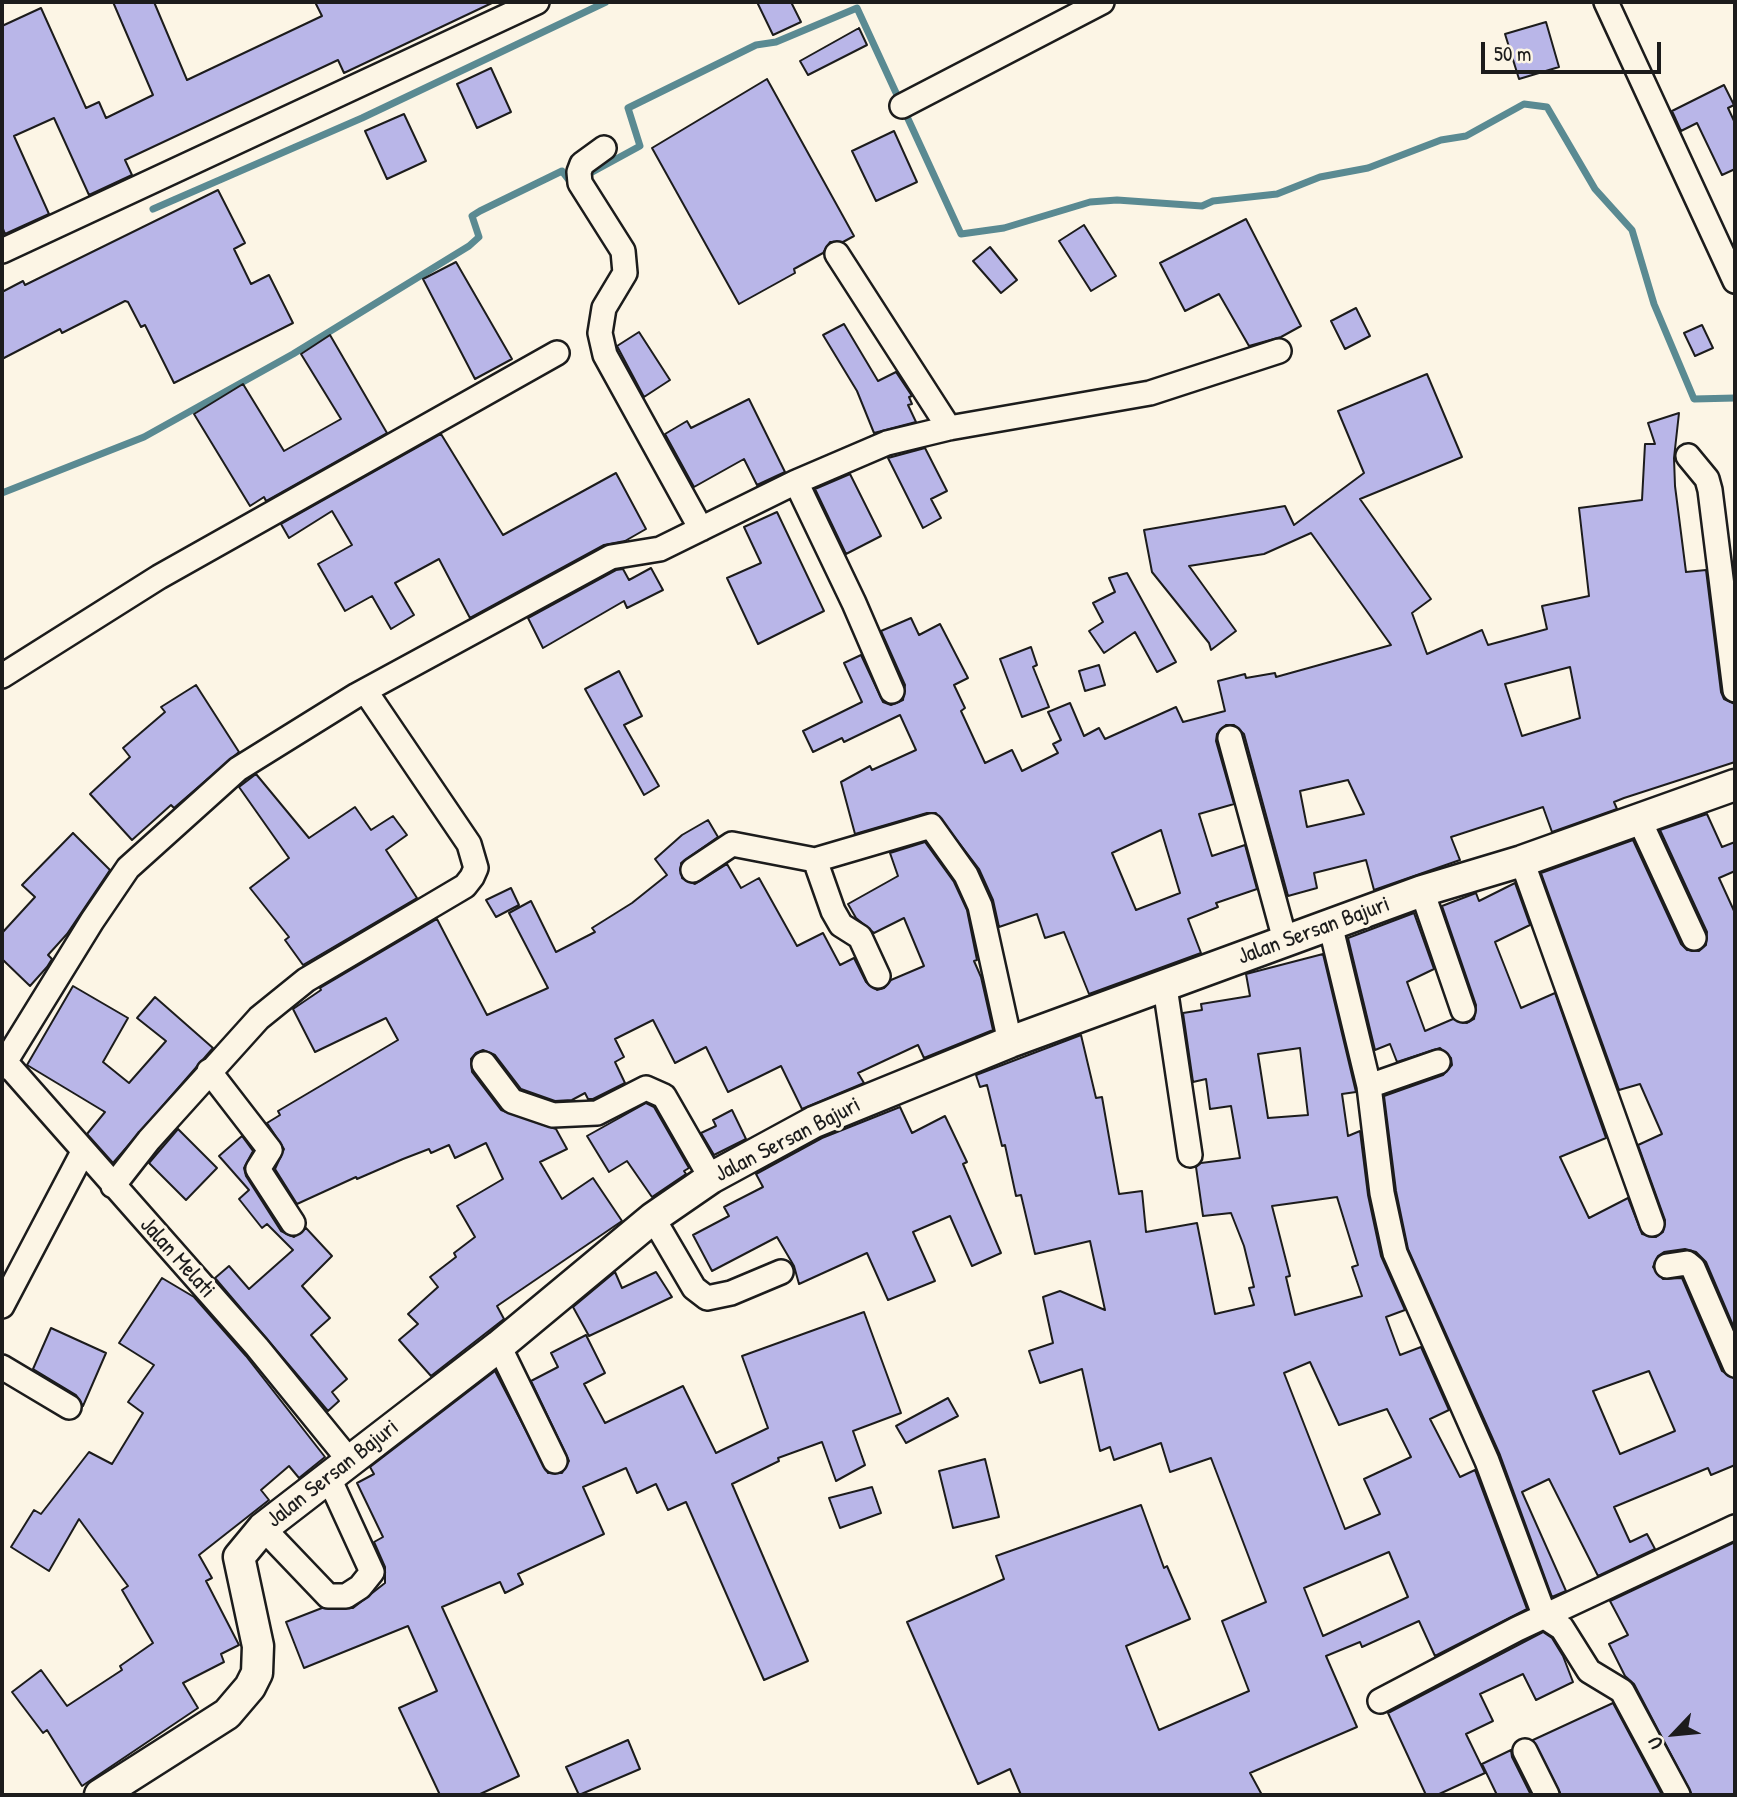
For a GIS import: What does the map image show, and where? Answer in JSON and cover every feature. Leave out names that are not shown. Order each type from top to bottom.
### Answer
[{"type":"main road","name":"Jalan Sersan Bajuri","points":[[100,1795],[227,1714],[250,1687],[257,1674],[258,1646],[239,1557],[263,1528],[499,1346],[653,1218],[711,1178],[814,1122],[1010,1042],[1422,891],[1522,861],[1735,785]]},
{"type":"street","points":[[2,251],[537,2]]},
{"type":"street","points":[[902,106],[1102,2]]},
{"type":"street","points":[[1606,2],[1735,281]]},
{"type":"street","points":[[604,148],[582,164],[579,173],[580,183],[623,251],[625,273],[604,308],[600,333],[605,355],[701,529]]},
{"type":"street","points":[[837,254],[949,428]]},
{"type":"street","points":[[3,1062],[128,868],[238,769],[366,692],[611,557],[660,549],[796,482],[887,443],[949,428],[1150,393],[1279,351]]},
{"type":"street","points":[[2,676],[170,571],[557,354]]},
{"type":"street","points":[[1688,456],[1707,479],[1710,490],[1735,690]]},
{"type":"street","points":[[796,482],[855,603],[892,691]]},
{"type":"street","points":[[113,1186],[149,1140],[249,1027],[306,980],[465,886],[476,868],[469,844],[366,692]]},
{"type":"street","points":[[1230,738],[1285,940]]},
{"type":"street","points":[[1639,819],[1694,938]]},
{"type":"street","points":[[693,870],[732,844],[815,860],[930,826],[966,875],[980,906],[1010,1042]]},
{"type":"street","points":[[815,860],[833,911],[841,925],[860,937],[878,976]]},
{"type":"street","points":[[1522,861],[1652,1224]]},
{"type":"street","points":[[1422,891],[1463,1010]]},
{"type":"street","points":[[1330,925],[1369,1086],[1382,1193],[1395,1253],[1487,1461],[1545,1617],[1562,1628],[1589,1671],[1622,1691],[1678,1795]]},
{"type":"street","points":[[1166,987],[1190,1155]]},
{"type":"street","name":"Jalan Melati","points":[[3,1062],[257,1347],[339,1468],[372,1572],[360,1587],[345,1595],[328,1596],[263,1528]]},
{"type":"street","points":[[1369,1086],[1438,1062]]},
{"type":"street","points":[[484,1064],[512,1101],[553,1115],[597,1113],[646,1088],[664,1096],[711,1178]]},
{"type":"street","points":[[209,1071],[270,1150],[258,1170],[293,1223]]},
{"type":"street","points":[[2,1306],[83,1152]]},
{"type":"street","points":[[653,1218],[694,1289],[707,1298],[731,1293],[780,1272]]},
{"type":"street","points":[[1667,1266],[1687,1263],[1693,1268],[1735,1365]]},
{"type":"street","points":[[499,1346],[555,1461]]},
{"type":"street","points":[[2,1367],[69,1407]]},
{"type":"street","points":[[1380,1702],[1545,1617],[1735,1528]]},
{"type":"street","points":[[1525,1751],[1547,1795]]},
{"type":"building","points":[[113,2],[154,2],[187,80],[322,16],[315,2],[494,2],[344,73],[338,60],[125,160],[132,175],[89,195],[54,118],[14,136],[49,214],[5,234],[2,226],[2,26],[41,8],[86,108],[99,102],[106,118],[153,95]]},
{"type":"building","points":[[757,2],[791,2],[801,22],[773,35]]},
{"type":"building","points":[[1546,22],[1559,67],[1519,79],[1505,34]]},
{"type":"building","points":[[859,28],[867,45],[808,75],[800,61]]},
{"type":"building","points":[[491,68],[511,112],[477,128],[457,84]]},
{"type":"building","points":[[767,79],[854,236],[843,242],[830,242],[823,253],[794,269],[795,273],[739,304],[652,148]]},
{"type":"building","points":[[1724,85],[1734,105],[1728,108],[1735,123],[1735,169],[1722,175],[1697,123],[1681,131],[1672,111]]},
{"type":"building","points":[[404,114],[426,161],[387,179],[365,131]]},
{"type":"building","points":[[894,131],[917,182],[876,201],[852,151]]},
{"type":"building","points":[[218,190],[245,243],[234,249],[251,284],[269,275],[293,323],[174,383],[145,325],[141,327],[125,301],[62,333],[60,329],[2,359],[2,292],[23,281],[25,285]]},
{"type":"building","points":[[1246,219],[1301,326],[1281,337],[1249,346],[1219,294],[1185,311],[1160,263]]},
{"type":"building","points":[[1084,225],[1116,276],[1091,291],[1059,241]]},
{"type":"building","points":[[990,247],[1017,280],[1001,293],[973,261]]},
{"type":"building","points":[[456,262],[512,359],[475,379],[423,279]]},
{"type":"building","points":[[1356,308],[1370,336],[1345,349],[1331,321]]},
{"type":"building","points":[[844,324],[878,381],[896,372],[912,396],[909,397],[912,404],[908,405],[916,422],[874,433],[857,391],[823,335]]},
{"type":"building","points":[[1702,325],[1713,348],[1695,356],[1684,333]]},
{"type":"building","points":[[639,332],[670,380],[644,397],[617,346]]},
{"type":"building","points":[[330,335],[387,433],[266,501],[264,497],[250,506],[194,414],[243,384],[284,451],[341,419],[301,354]]},
{"type":"building","points":[[1427,374],[1462,457],[1360,499],[1431,599],[1412,613],[1427,654],[1482,630],[1488,645],[1547,629],[1542,606],[1589,596],[1579,508],[1642,500],[1645,444],[1655,444],[1648,423],[1679,413],[1674,458],[1675,486],[1686,572],[1706,570],[1721,692],[1724,699],[1735,704],[1735,762],[1624,798],[1614,802],[1617,809],[1552,832],[1543,807],[1451,837],[1460,860],[1374,890],[1366,860],[1314,873],[1317,888],[1288,896],[1244,734],[1234,725],[1226,725],[1217,734],[1216,741],[1234,804],[1199,814],[1212,856],[1245,845],[1257,889],[1216,903],[1218,907],[1188,919],[1201,953],[1089,994],[1064,932],[1045,938],[1037,914],[999,927],[993,900],[979,869],[936,813],[927,813],[855,834],[841,782],[870,766],[872,770],[916,750],[900,715],[844,742],[842,738],[813,752],[803,731],[862,702],[844,663],[861,655],[883,702],[891,705],[903,700],[905,685],[881,631],[911,618],[919,635],[940,624],[968,678],[954,685],[965,708],[961,711],[985,763],[1012,750],[1022,771],[1058,753],[1053,744],[1061,740],[1048,712],[1070,703],[1084,736],[1099,728],[1105,739],[1176,707],[1183,722],[1225,711],[1218,681],[1245,674],[1246,678],[1275,673],[1276,677],[1391,645],[1311,533],[1264,554],[1189,566],[1236,631],[1211,650],[1209,643],[1152,572],[1144,530],[1285,506],[1294,525],[1364,473],[1338,411]],"holes":[[[1570,667],[1580,718],[1522,736],[1505,684]],[[1348,780],[1364,814],[1307,827],[1300,791]],[[1161,830],[1180,893],[1136,910],[1112,853]]]},
{"type":"building","points":[[749,399],[785,472],[757,485],[744,459],[694,487],[665,434],[687,421],[691,428]]},
{"type":"building","points":[[441,434],[503,535],[616,473],[646,529],[625,541],[604,545],[470,618],[439,559],[395,583],[414,615],[391,629],[372,596],[345,611],[318,564],[352,545],[332,511],[289,538],[281,524]]},
{"type":"building","points":[[925,448],[947,491],[931,499],[941,518],[923,528],[888,458]]},
{"type":"building","points":[[850,474],[881,536],[846,554],[815,489]]},
{"type":"building","points":[[777,512],[824,611],[758,644],[727,578],[761,563],[744,527]]},
{"type":"building","points":[[651,568],[663,590],[627,608],[624,601],[543,648],[528,618],[616,570],[623,569],[629,580]]},
{"type":"building","points":[[1127,573],[1176,662],[1157,672],[1135,632],[1104,653],[1089,631],[1103,622],[1093,603],[1115,592],[1109,578]]},
{"type":"building","points":[[1031,647],[1037,665],[1033,667],[1049,707],[1022,717],[1000,659]]},
{"type":"building","points":[[1099,665],[1105,685],[1085,691],[1079,671]]},
{"type":"building","points":[[619,671],[642,716],[624,725],[659,786],[644,795],[585,689]]},
{"type":"building","points":[[196,685],[239,752],[174,808],[171,805],[132,840],[90,794],[130,757],[123,748],[165,712],[161,707]]},
{"type":"building","points":[[256,774],[309,838],[355,807],[371,830],[393,816],[407,835],[386,850],[417,898],[303,965],[285,940],[289,937],[250,888],[289,858],[239,787]]},
{"type":"building","points":[[1707,814],[1722,847],[1735,842],[1735,871],[1719,878],[1735,913],[1735,1330],[1706,1262],[1696,1252],[1685,1249],[1664,1252],[1658,1256],[1653,1267],[1663,1279],[1682,1278],[1722,1371],[1735,1379],[1735,1465],[1711,1475],[1708,1468],[1614,1507],[1630,1542],[1647,1534],[1655,1549],[1598,1576],[1549,1479],[1522,1492],[1566,1591],[1552,1597],[1500,1455],[1408,1249],[1396,1191],[1384,1096],[1443,1075],[1452,1065],[1451,1058],[1440,1048],[1397,1062],[1390,1044],[1375,1050],[1348,938],[1414,913],[1434,969],[1407,982],[1425,1031],[1453,1019],[1467,1023],[1474,1019],[1476,1005],[1442,906],[1476,893],[1479,901],[1515,883],[1530,925],[1495,942],[1521,1008],[1555,993],[1606,1138],[1560,1157],[1589,1218],[1628,1198],[1642,1234],[1656,1237],[1663,1232],[1665,1220],[1638,1145],[1662,1134],[1640,1084],[1619,1090],[1541,873],[1633,840],[1681,944],[1687,950],[1699,951],[1706,945],[1707,932],[1660,830]],"holes":[[[1649,1371],[1675,1431],[1620,1454],[1593,1391]]]},
{"type":"building","points":[[708,820],[718,837],[681,863],[682,878],[695,884],[727,864],[741,888],[759,878],[797,946],[823,933],[840,965],[854,958],[866,982],[877,990],[884,988],[891,980],[924,966],[904,918],[874,933],[856,918],[848,904],[898,876],[890,853],[925,842],[954,882],[967,910],[977,960],[974,961],[981,977],[993,1030],[924,1058],[918,1045],[858,1073],[864,1083],[802,1109],[781,1066],[728,1092],[706,1047],[675,1063],[653,1020],[615,1039],[624,1057],[615,1062],[625,1083],[593,1099],[588,1099],[585,1093],[572,1100],[555,1101],[521,1089],[495,1055],[483,1050],[476,1053],[471,1059],[472,1072],[501,1110],[556,1129],[567,1149],[540,1162],[562,1199],[593,1178],[622,1221],[497,1306],[504,1319],[431,1376],[399,1340],[418,1324],[408,1314],[438,1287],[430,1277],[456,1257],[454,1253],[475,1237],[457,1206],[503,1179],[486,1143],[455,1158],[449,1145],[431,1153],[429,1149],[357,1179],[356,1177],[297,1204],[275,1169],[284,1149],[267,1123],[280,1115],[278,1111],[398,1040],[386,1018],[315,1052],[293,1009],[321,990],[320,988],[437,919],[487,1015],[548,988],[509,913],[531,901],[556,952],[595,932],[592,928],[632,903],[667,875],[655,859],[682,835]]},
{"type":"building","points":[[73,833],[110,870],[67,934],[48,955],[52,959],[47,967],[30,986],[2,959],[2,933],[35,897],[22,885]]},
{"type":"building","points":[[511,888],[519,905],[496,917],[486,900]]},
{"type":"building","points":[[1323,954],[1356,1092],[1342,1094],[1348,1136],[1360,1131],[1368,1195],[1381,1256],[1405,1310],[1386,1317],[1400,1355],[1421,1347],[1449,1410],[1430,1419],[1460,1477],[1475,1470],[1527,1609],[1435,1656],[1419,1621],[1362,1647],[1360,1642],[1326,1656],[1357,1727],[1250,1773],[1262,1795],[1021,1795],[1010,1769],[978,1784],[907,1622],[1004,1579],[996,1556],[1141,1505],[1164,1568],[1167,1566],[1190,1619],[1126,1646],[1159,1730],[1249,1691],[1222,1621],[1266,1602],[1211,1458],[1170,1472],[1161,1443],[1114,1460],[1110,1447],[1100,1451],[1082,1369],[1040,1383],[1029,1351],[1053,1343],[1043,1297],[1060,1291],[1105,1310],[1090,1241],[1035,1254],[1021,1195],[1016,1196],[1005,1145],[1002,1146],[987,1085],[980,1087],[976,1075],[1081,1035],[1096,1098],[1102,1097],[1119,1194],[1142,1191],[1146,1232],[1197,1223],[1215,1314],[1254,1305],[1249,1288],[1254,1287],[1244,1246],[1231,1213],[1203,1216],[1196,1167],[1201,1163],[1240,1158],[1231,1106],[1210,1109],[1206,1079],[1193,1082],[1183,1013],[1202,1010],[1201,1004],[1250,996],[1246,974]],"holes":[[[1300,1048],[1308,1115],[1268,1118],[1258,1054]],[[1337,1197],[1358,1265],[1352,1267],[1362,1296],[1295,1315],[1286,1277],[1290,1276],[1272,1206]],[[1310,1362],[1339,1425],[1387,1409],[1411,1457],[1364,1479],[1380,1514],[1345,1529],[1284,1373]],[[1389,1552],[1408,1597],[1323,1636],[1304,1588]]]},
{"type":"building","points":[[73,986],[128,1018],[103,1062],[129,1083],[166,1041],[137,1018],[155,997],[213,1048],[113,1163],[87,1134],[105,1112],[27,1065]]},
{"type":"building","points":[[646,1103],[654,1107],[689,1168],[684,1171],[686,1174],[652,1197],[627,1161],[609,1172],[587,1136]]},
{"type":"building","points":[[900,1107],[912,1133],[945,1116],[967,1162],[963,1164],[1001,1253],[972,1266],[950,1216],[913,1232],[935,1281],[888,1300],[867,1253],[799,1284],[794,1266],[777,1237],[712,1271],[693,1235],[729,1216],[724,1207],[763,1187],[756,1174],[822,1138]]},
{"type":"building","points":[[732,1110],[746,1139],[714,1155],[701,1133],[716,1126],[713,1120]]},
{"type":"building","points":[[178,1129],[217,1168],[186,1200],[149,1163]]},
{"type":"building","points":[[242,1136],[253,1151],[244,1168],[246,1176],[281,1231],[294,1237],[306,1228],[332,1256],[302,1286],[330,1318],[311,1335],[347,1379],[332,1392],[339,1401],[328,1411],[215,1278],[229,1266],[249,1289],[293,1250],[267,1224],[262,1228],[239,1199],[249,1190],[219,1156]]},
{"type":"building","points":[[615,1272],[622,1288],[656,1272],[672,1297],[589,1336],[573,1307]]},
{"type":"building","points":[[162,1278],[194,1297],[246,1356],[325,1457],[299,1478],[289,1466],[261,1490],[269,1500],[199,1555],[212,1578],[206,1581],[239,1645],[221,1654],[224,1662],[183,1683],[198,1708],[82,1786],[47,1730],[43,1733],[12,1692],[41,1670],[67,1706],[122,1670],[120,1666],[153,1643],[122,1590],[128,1586],[79,1519],[49,1571],[11,1547],[34,1510],[41,1514],[89,1452],[112,1464],[143,1413],[128,1402],[154,1365],[119,1343]]},
{"type":"building","points":[[864,1312],[901,1413],[853,1431],[865,1465],[836,1481],[822,1442],[778,1458],[779,1461],[732,1484],[808,1661],[764,1680],[686,1502],[668,1510],[656,1484],[637,1493],[626,1468],[583,1487],[604,1534],[518,1574],[523,1584],[505,1593],[500,1582],[442,1607],[519,1776],[478,1795],[440,1795],[399,1708],[437,1691],[408,1626],[304,1668],[286,1622],[322,1608],[353,1608],[385,1583],[385,1567],[374,1542],[383,1537],[357,1483],[374,1474],[370,1467],[495,1371],[548,1473],[562,1473],[569,1461],[531,1381],[558,1367],[551,1353],[586,1335],[605,1373],[584,1384],[605,1423],[683,1386],[716,1453],[768,1428],[742,1356]]},
{"type":"building","points":[[51,1328],[106,1353],[83,1406],[76,1395],[33,1369]]},
{"type":"building","points":[[948,1398],[958,1416],[906,1443],[896,1426]]},
{"type":"building","points":[[985,1459],[999,1517],[953,1528],[939,1471]]},
{"type":"building","points":[[872,1487],[881,1513],[840,1528],[829,1498]]},
{"type":"building","points":[[1735,1542],[1735,1795],[1692,1795],[1634,1684],[1625,1676],[1609,1644],[1628,1635],[1610,1601]]},
{"type":"building","points":[[1543,1632],[1552,1638],[1563,1656],[1573,1682],[1536,1700],[1523,1674],[1480,1694],[1493,1721],[1466,1734],[1485,1773],[1437,1795],[1426,1795],[1388,1713]]},
{"type":"building","points":[[1613,1703],[1662,1795],[1561,1795],[1533,1740]]},
{"type":"building","points":[[628,1740],[640,1769],[579,1795],[566,1767]]},
{"type":"building","points":[[1511,1750],[1531,1795],[1497,1795],[1482,1764]]},
{"type":"waterway","points":[[153,209],[362,118],[606,2]]},
{"type":"waterway","points":[[585,176],[640,146],[628,108],[756,45],[776,42],[857,8],[961,234],[1004,228],[1090,202],[1117,200],[1202,206],[1213,201],[1277,194],[1320,177],[1368,168],[1441,140],[1466,136],[1524,104],[1547,107],[1595,189],[1632,230],[1654,304],[1694,399],[1735,398]]},
{"type":"waterway","points":[[2,493],[144,437],[293,354],[469,246],[479,237],[472,216],[480,211],[562,171],[572,184],[575,182]]}]
